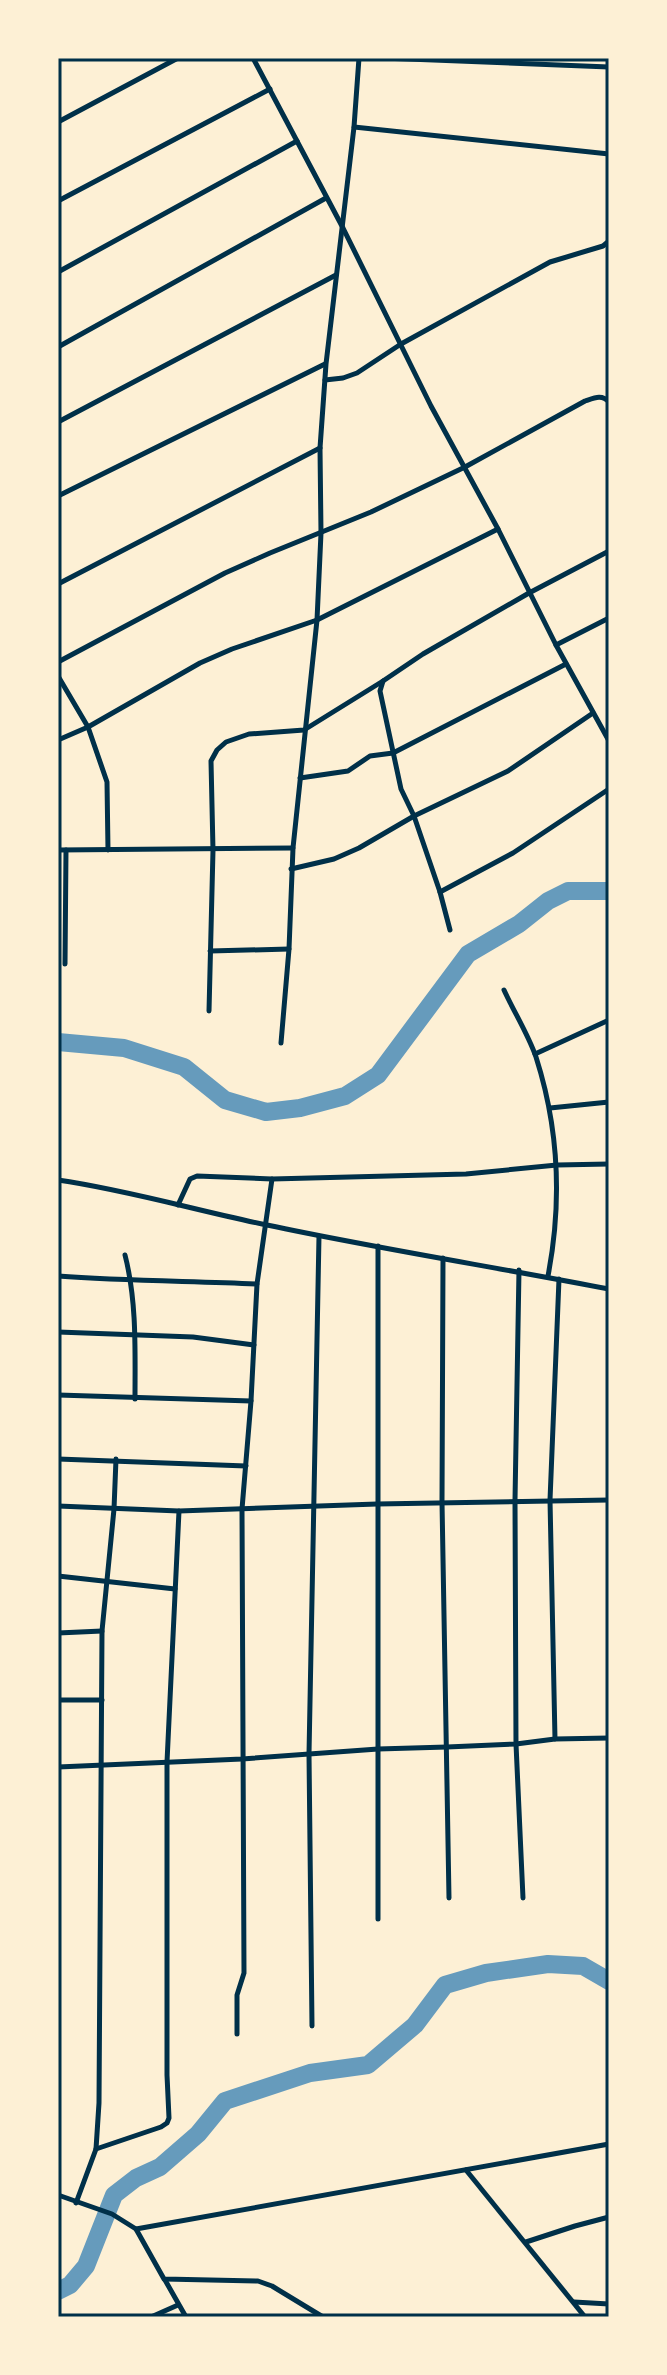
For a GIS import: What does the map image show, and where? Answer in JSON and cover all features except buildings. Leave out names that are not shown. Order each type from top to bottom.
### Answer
[{"type":"street","points":[[58,122],[178,58]]},
{"type":"street","points":[[253,58],[556,645],[609,741]]},
{"type":"street","points":[[281,1043],[289,949],[291,869],[317,620],[321,533],[320,448],[326,364],[354,127],[359,58]]},
{"type":"street","points":[[382,58],[609,67]]},
{"type":"street","points":[[58,201],[270,89]]},
{"type":"street","points":[[354,127],[609,154]]},
{"type":"street","points":[[58,272],[297,141]]},
{"type":"street","points":[[58,347],[326,198]]},
{"type":"street","points":[[325,380],[357,373],[401,344],[550,262],[603,246],[609,241]]},
{"type":"street","points":[[58,422],[337,274]]},
{"type":"street","points":[[58,496],[326,364]]},
{"type":"street","points":[[58,662],[225,573],[371,512],[465,467],[585,401],[598,397],[609,402]]},
{"type":"street","points":[[58,584],[320,448]]},
{"type":"street","points":[[58,740],[88,727],[200,663],[317,620],[498,529]]},
{"type":"street","points":[[209,1011],[213,850],[211,761],[217,750],[226,742],[249,734],[304,730],[423,654],[609,551]]},
{"type":"street","points":[[556,645],[609,618]]},
{"type":"street","points":[[300,778],[348,771],[370,756],[393,753],[566,664]]},
{"type":"street","points":[[58,676],[88,727],[107,782],[108,850]]},
{"type":"street","points":[[383,681],[380,691],[401,789],[414,816],[450,930]]},
{"type":"street","points":[[291,869],[334,859],[508,771],[593,713]]},
{"type":"street","points":[[440,892],[513,853],[609,789]]},
{"type":"street","points":[[58,850],[293,848]]},
{"type":"street","points":[[65,964],[66,850]]},
{"type":"street","points":[[58,892],[66,891]]},
{"type":"street","points":[[210,951],[289,949]]},
{"type":"street","points":[[504,990],[535,1054],[550,1108],[557,1165],[557,1220],[548,1276]]},
{"type":"street","points":[[535,1054],[609,1020]]},
{"type":"street","points":[[550,1108],[609,1102]]},
{"type":"street","points":[[178,1205],[190,1179],[197,1176],[272,1179],[466,1174],[557,1165],[609,1164]]},
{"type":"street","points":[[237,2034],[237,1995],[244,1973],[242,1509],[257,1284],[272,1179]]},
{"type":"street","points":[[58,1180],[92,1184],[319,1236],[519,1270],[609,1289]]},
{"type":"street","points":[[312,2026],[309,1754],[319,1236]]},
{"type":"street","points":[[378,1246],[378,1919]]},
{"type":"street","points":[[125,1255],[135,1333],[135,1399]]},
{"type":"street","points":[[443,1258],[442,1502],[449,1898]]},
{"type":"street","points":[[519,1270],[515,1500],[516,1744],[523,1898]]},
{"type":"street","points":[[58,1276],[257,1284]]},
{"type":"street","points":[[555,1739],[550,1500],[559,1279]]},
{"type":"street","points":[[58,1332],[135,1333],[254,1345]]},
{"type":"street","points":[[58,1395],[251,1401]]},
{"type":"street","points":[[58,1459],[246,1466]]},
{"type":"street","points":[[76,2203],[96,2149],[99,2103],[102,1631],[116,1459]]},
{"type":"street","points":[[58,1506],[179,1511],[515,1500],[609,1500]]},
{"type":"street","points":[[96,2149],[161,2127],[169,2118],[167,1762],[179,1511]]},
{"type":"street","points":[[58,1576],[175,1589]]},
{"type":"street","points":[[58,1633],[102,1631]]},
{"type":"street","points":[[58,1700],[102,1700]]},
{"type":"street","points":[[58,1767],[609,1738]]},
{"type":"street","points":[[136,2229],[609,2144]]},
{"type":"street","points":[[466,2170],[585,2317]]},
{"type":"street","points":[[58,2195],[112,2214],[136,2229],[186,2317]]},
{"type":"street","points":[[526,2242],[609,2217]]},
{"type":"street","points":[[164,2279],[258,2281],[272,2286],[323,2317]]},
{"type":"street","points":[[573,2302],[609,2304]]},
{"type":"street","points":[[151,2317],[178,2305]]},
{"type":"waterway","points":[[58,1042],[124,1048],[184,1067],[225,1100],[266,1112],[300,1108],[345,1096],[378,1075],[468,954],[568,891],[609,891]]},
{"type":"waterway","points":[[58,2291],[70,2285],[86,2266],[114,2195],[136,2178],[160,2167],[198,2134],[225,2101],[310,2073],[368,2065],[415,2025],[445,1985],[486,1973],[548,1964],[583,1966],[609,1981]]}]
